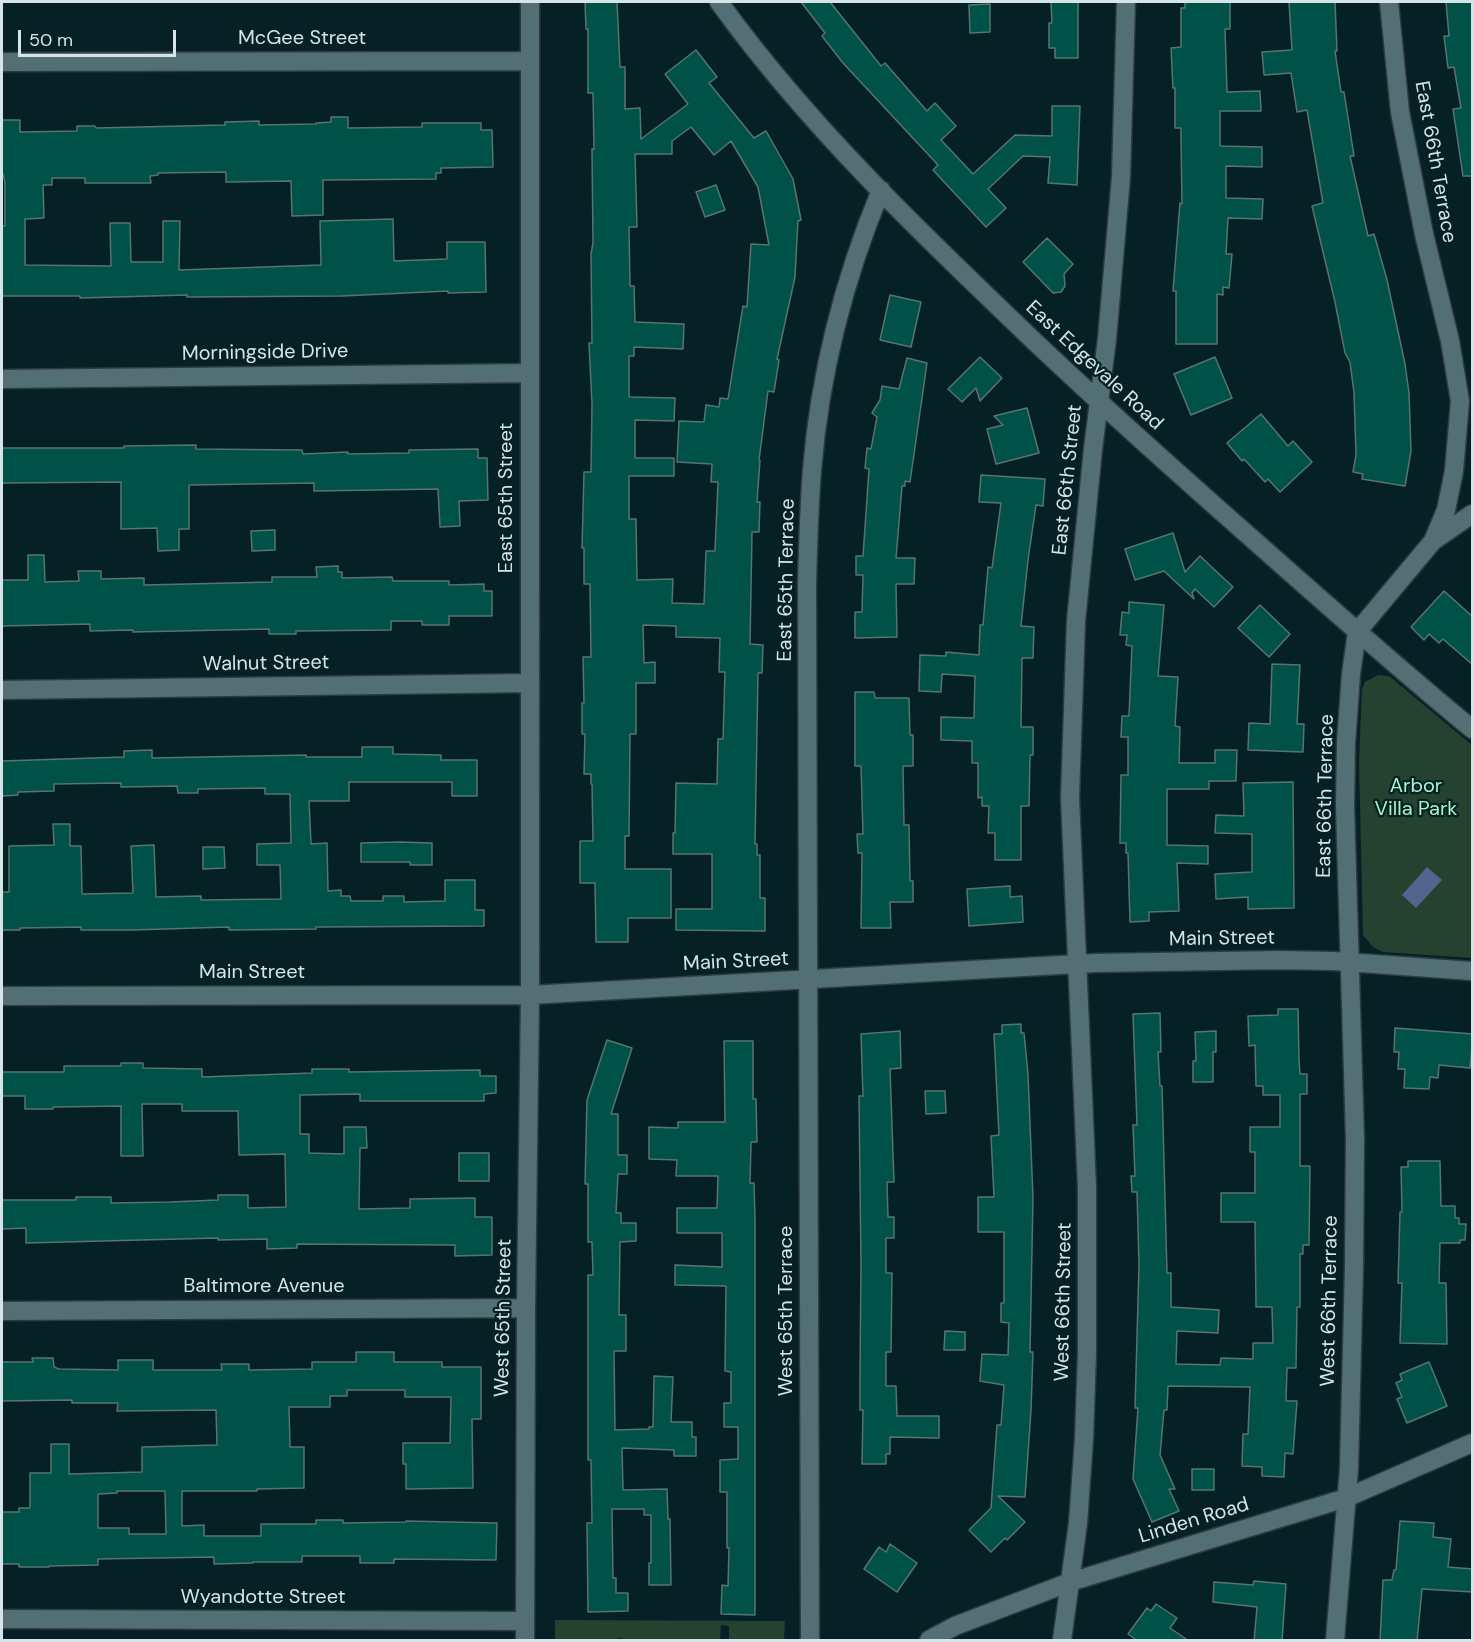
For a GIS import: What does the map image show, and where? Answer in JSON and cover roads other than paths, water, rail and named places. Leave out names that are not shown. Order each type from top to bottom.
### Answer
[{"type":"street","name":"East 65th Street","points":[[530,2],[531,995]]},
{"type":"street","name":"East Edgevale Road","points":[[719,2],[741,33],[802,105],[881,190],[994,303],[1099,403],[1357,632],[1473,729]]},
{"type":"street","name":"East 66th Street","points":[[1077,963],[1070,798],[1076,621],[1107,339],[1121,177],[1126,2]]},
{"type":"street","name":"East 66th Terrace","points":[[1389,2],[1400,112],[1424,234],[1450,341],[1460,401],[1454,471],[1446,510],[1433,541]]},
{"type":"street","name":"McGee Street","points":[[2,62],[530,61]]},
{"type":"street","name":"East 65th Terrace","points":[[808,981],[807,584],[812,468],[823,387],[840,306],[859,244],[881,190]]},
{"type":"street","name":"Morningside Drive","points":[[2,379],[529,372]]},
{"type":"street","name":"East 66th Terrace","points":[[1460,401],[1473,425]]},
{"type":"street","points":[[1357,632],[1433,541],[1473,514]]},
{"type":"street","name":"East 66th Terrace","points":[[1350,962],[1345,806],[1347,731],[1357,632]]},
{"type":"street","name":"Walnut Street","points":[[2,690],[530,683]]},
{"type":"street","name":"Main Street","points":[[2,996],[531,995],[808,981],[1077,963],[1280,960],[1350,962],[1473,971]]},
{"type":"street","name":"West 66th Terrace","points":[[1335,1641],[1350,1457],[1354,1139],[1350,962]]},
{"type":"street","name":"West 66th Street","points":[[1062,1641],[1078,1523],[1084,1439],[1088,1277],[1087,1188],[1077,963]]},
{"type":"street","name":"West 65th Terrace","points":[[808,981],[811,1640]]},
{"type":"street","name":"West 65th Street","points":[[525,1641],[526,1308],[531,995]]},
{"type":"street","name":"Baltimore Avenue","points":[[2,1311],[526,1308]]},
{"type":"street","name":"Linden Road","points":[[929,1641],[955,1626],[1070,1582],[1346,1498],[1473,1443]]},
{"type":"street","name":"Wyandotte Street","points":[[2,1619],[525,1620]]},
{"type":"water","points":[[1427,867],[1442,880],[1416,908],[1402,895]]},
{"type":"park label","name":"Arbor Villa Park","points":[[1416,798]]}]
